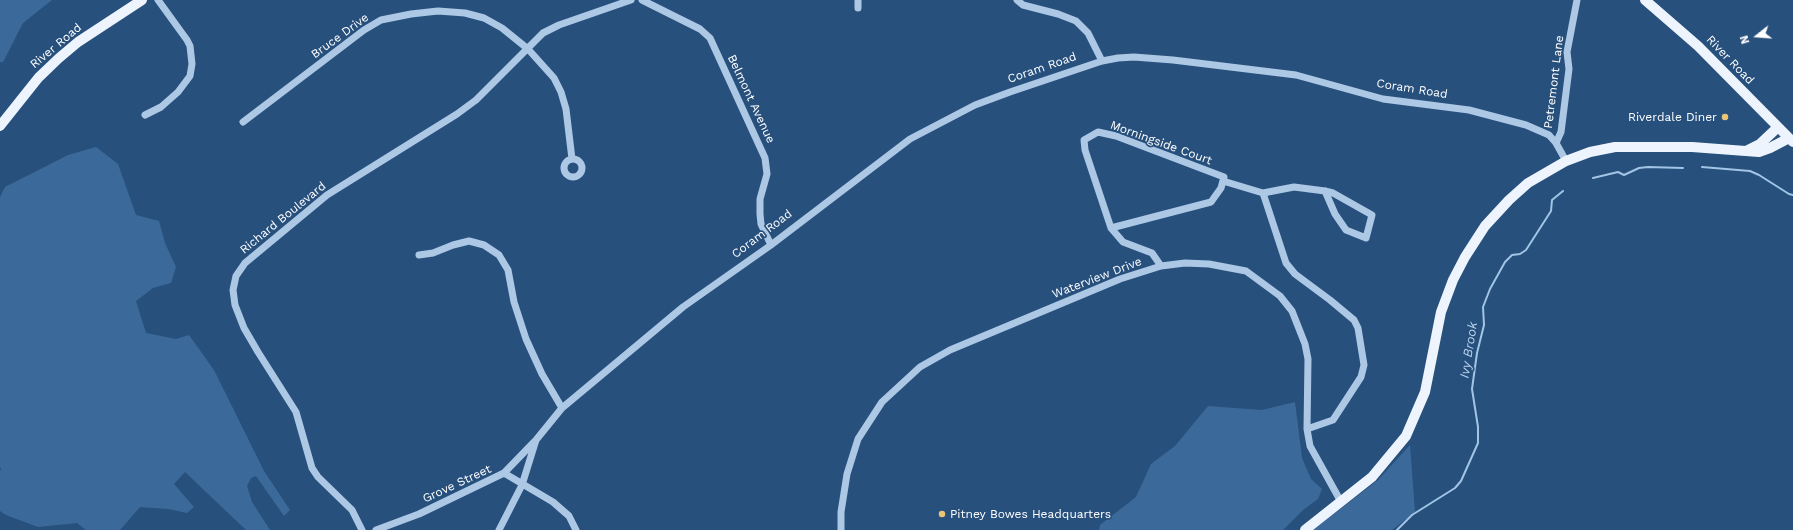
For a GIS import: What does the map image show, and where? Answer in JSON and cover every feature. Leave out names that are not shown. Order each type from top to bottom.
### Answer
[{"type":"main road","name":"River Road","points":[[0,126],[39,77],[59,58],[78,42],[142,0]]},
{"type":"main road","name":"River Road","points":[[1645,0],[1698,46],[1791,140]]},
{"type":"main road","points":[[1745,151],[1760,144],[1778,127]]},
{"type":"main road","points":[[1304,530],[1340,500],[1372,477],[1406,436],[1425,392],[1441,312],[1453,280],[1465,257],[1485,226],[1509,200],[1528,183],[1566,161],[1590,152],[1615,147],[1692,147],[1759,152],[1791,140]]},
{"type":"street","points":[[145,115],[161,107],[178,92],[190,76],[192,64],[190,46],[187,40],[158,0]]},
{"type":"street","name":"Richard Boulevard","points":[[362,530],[352,510],[318,477],[312,468],[296,412],[244,328],[235,305],[233,290],[236,276],[245,263],[327,195],[457,114],[476,100],[543,33],[559,25],[631,0]]},
{"type":"street","name":"Belmont Avenue","points":[[642,0],[700,28],[710,38],[765,158],[767,174],[760,199],[760,214],[761,224],[771,245]]},
{"type":"street","points":[[858,0],[858,8]]},
{"type":"street","points":[[1017,0],[1023,5],[1058,14],[1076,22],[1088,33],[1102,61]]},
{"type":"street","name":"Petremont Lane","points":[[1556,143],[1561,132],[1569,69],[1567,52],[1577,0]]},
{"type":"street","name":"Bruce Drive","points":[[243,122],[364,30],[381,20],[411,14],[438,11],[465,14],[484,18],[502,28],[528,49],[554,78],[561,92],[566,109],[572,159]]},
{"type":"street","name":"Coram Road","points":[[499,530],[522,485],[536,440],[562,408],[683,307],[771,245],[910,139],[975,105],[1102,61],[1134,57],[1165,59],[1296,75],[1383,99],[1469,110],[1526,124],[1548,135],[1556,143],[1566,161]]},
{"type":"street","name":"Morningside Court","points":[[1161,266],[1152,253],[1123,242],[1111,228],[1084,150],[1084,140],[1098,132],[1116,136],[1224,177],[1223,181],[1263,193]]},
{"type":"street","points":[[1111,228],[1211,202],[1221,188],[1223,181]]},
{"type":"street","points":[[1307,429],[1333,420],[1361,377],[1364,365],[1358,328],[1354,320],[1295,274],[1286,263],[1263,193],[1294,187],[1325,191],[1333,193],[1372,215],[1366,238],[1346,230],[1335,214],[1325,191]]},
{"type":"street","points":[[419,255],[433,253],[453,244],[469,241],[484,244],[500,255],[508,270],[514,302],[526,339],[542,374],[562,408]]},
{"type":"street","name":"Waterview Drive","points":[[841,530],[841,512],[847,474],[858,439],[882,402],[920,367],[950,350],[1120,279],[1161,266],[1185,263],[1209,264],[1246,271],[1280,296],[1292,311],[1305,344],[1308,360],[1307,429],[1310,446],[1340,500]]},
{"type":"street","name":"Grove Street","points":[[376,530],[419,514],[504,473],[536,440]]},
{"type":"street","points":[[504,473],[553,502],[569,516],[576,530]]},
{"type":"shaded area","points":[[0,0],[52,0],[23,23],[3,62],[0,62]]},
{"type":"shaded area","points":[[96,147],[118,164],[136,215],[159,221],[165,243],[176,267],[171,283],[153,288],[136,301],[146,333],[176,339],[189,335],[214,370],[264,471],[290,510],[284,516],[256,476],[251,478],[247,486],[252,502],[270,530],[246,530],[185,472],[174,484],[194,507],[187,513],[168,509],[140,507],[120,530],[86,530],[77,523],[38,527],[6,515],[0,511],[0,197],[5,187],[68,155]]},
{"type":"shaded area","points":[[1295,402],[1302,458],[1311,479],[1322,489],[1318,499],[1303,510],[1283,530],[1099,530],[1100,525],[1136,497],[1151,464],[1175,446],[1208,406],[1262,410]]},
{"type":"shaded area","points":[[1410,445],[1415,512],[1392,530],[1313,530],[1378,480]]},
{"type":"waterway","name":"Ivy Brook","points":[[1702,167],[1750,171],[1793,195]]},
{"type":"waterway","name":"Ivy Brook","points":[[1593,178],[1618,172],[1624,175],[1639,168],[1683,168]]},
{"type":"waterway","name":"Ivy Brook","points":[[1397,530],[1412,515],[1455,488],[1461,481],[1478,443],[1478,427],[1472,389],[1477,353],[1484,325],[1483,307],[1490,289],[1505,262],[1512,255],[1520,254],[1526,250],[1551,211],[1552,200],[1563,191]]},
{"type":"place","name":"Riverdale Diner","points":[[1725,117]]},
{"type":"place","name":"Pitney Bowes Headquarters","points":[[942,514]]}]
